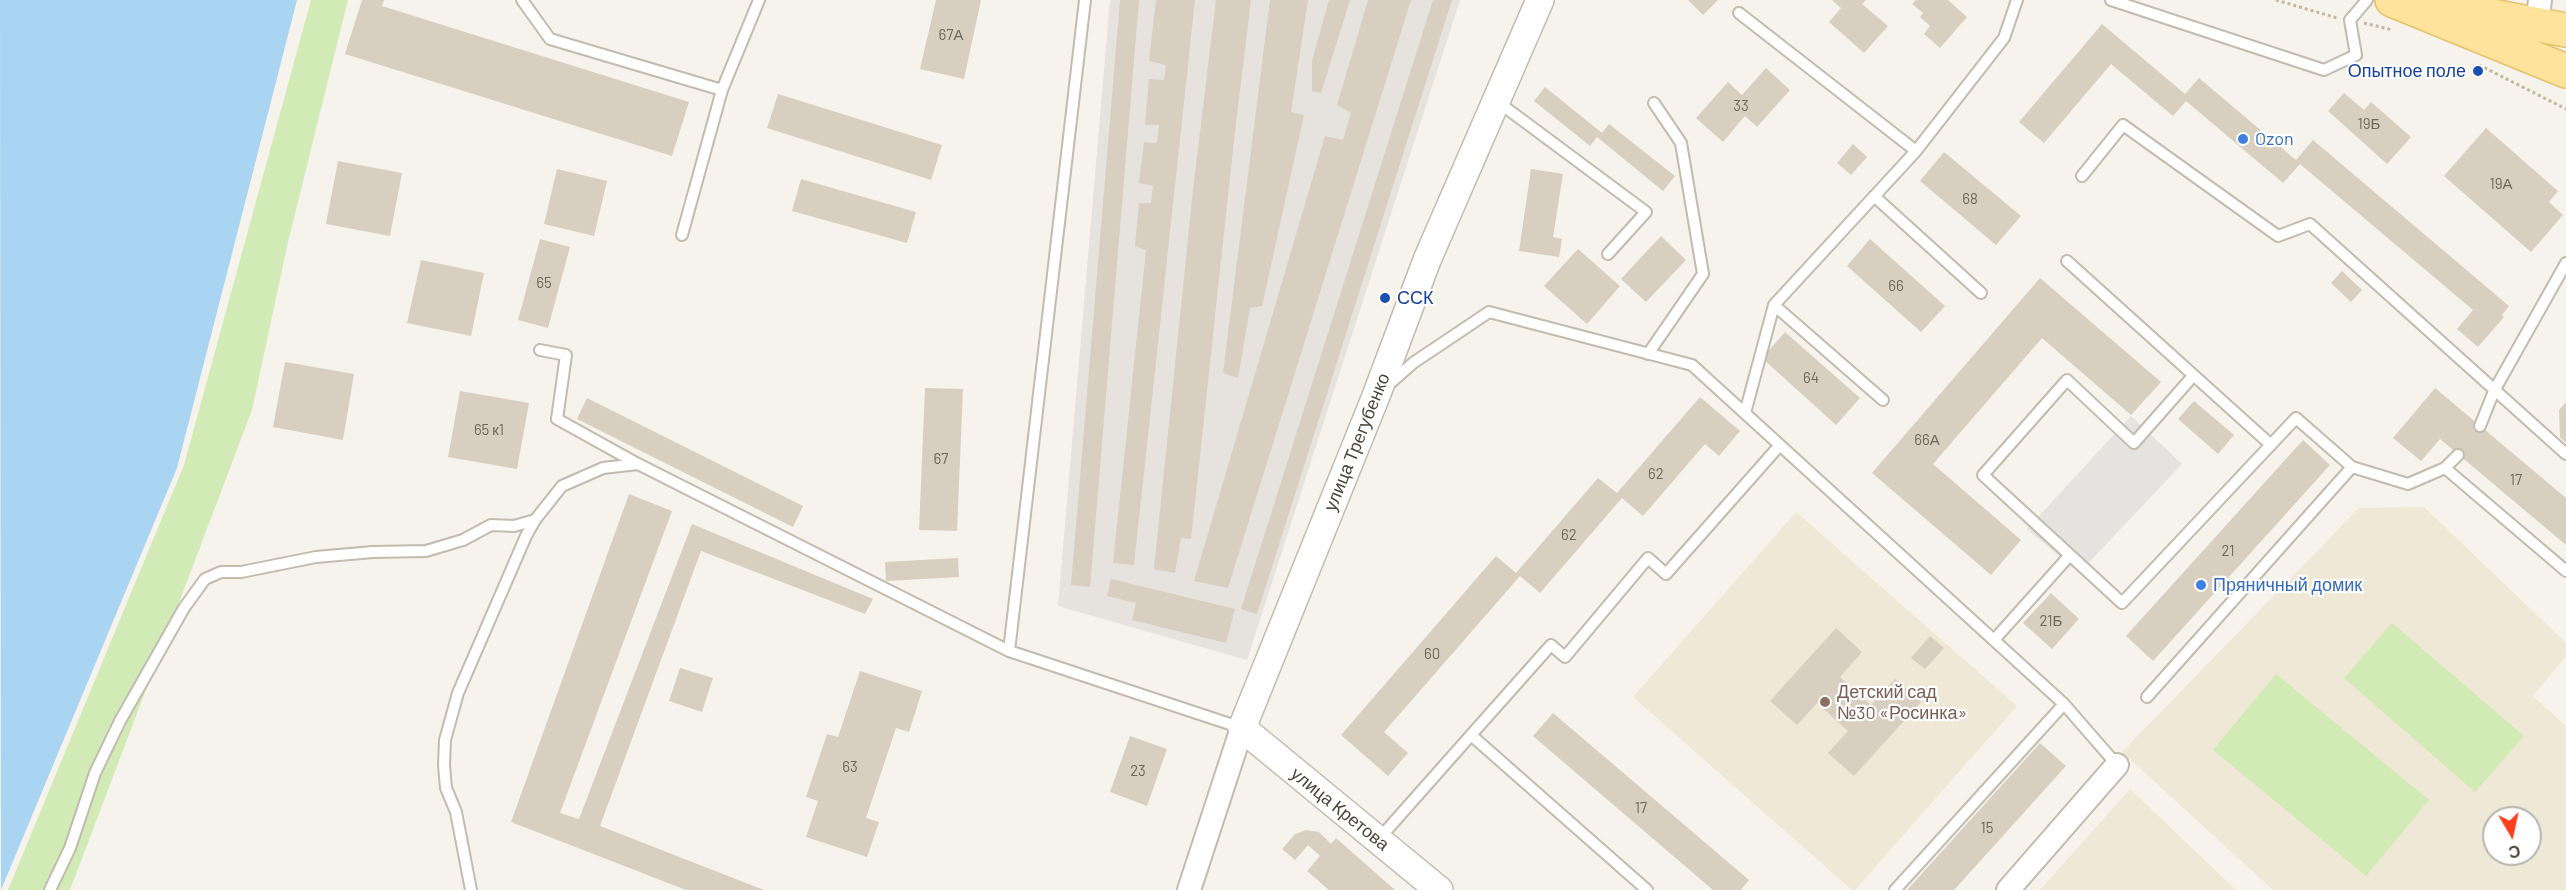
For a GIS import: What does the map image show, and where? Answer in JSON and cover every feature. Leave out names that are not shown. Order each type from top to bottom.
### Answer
[{"type":"main road","points":[[2411,0],[2548,18]]},
{"type":"main road","points":[[2393,15],[2566,71]]},
{"type":"street","name":"улица Трегубенко","points":[[1189,890],[1242,728],[1376,396],[1427,260],[1540,0]]},
{"type":"street","name":"улица Кретова","points":[[1242,728],[1378,840],[1427,886]]},
{"type":"street","points":[[2008,890],[2117,765]]},
{"type":"lane","points":[[522,0],[550,39],[723,90]]},
{"type":"lane","points":[[682,235],[723,90],[759,0]]},
{"type":"lane","points":[[1009,651],[1085,0]]},
{"type":"lane","points":[[1745,413],[1774,305],[1916,151],[2004,38],[2017,0]]},
{"type":"lane","points":[[2111,0],[2324,70],[2356,55],[2350,20],[2367,0]]},
{"type":"lane","points":[[1739,13],[1916,151]]},
{"type":"lane","points":[[1495,100],[1646,212],[1608,254]]},
{"type":"lane","points":[[1648,354],[1704,274],[1681,143],[1654,104]]},
{"type":"lane","points":[[2082,176],[2123,125],[2278,236],[2310,224],[2566,454]]},
{"type":"lane","points":[[1874,196],[1981,292]]},
{"type":"lane","points":[[2067,261],[2271,445]]},
{"type":"lane","points":[[2480,426],[2494,391],[2566,263]]},
{"type":"lane","points":[[1774,305],[1884,400]]},
{"type":"lane","points":[[1376,396],[1413,363],[1489,312],[1692,365],[2064,704],[2117,765]]},
{"type":"lane","points":[[540,350],[566,356],[557,419],[638,464],[1009,651],[1242,728]]},
{"type":"lane","points":[[2193,376],[2134,443],[2067,380],[1983,475],[2122,603],[2296,418],[2352,467],[2408,484],[2445,468],[2458,455]]},
{"type":"lane","points":[[1378,840],[1551,645],[1565,657],[1648,558],[1666,574],[1780,446]]},
{"type":"lane","points":[[471,890],[456,812],[446,788],[444,765],[445,740],[458,693],[535,520],[562,486],[603,468],[638,464]]},
{"type":"lane","points":[[2147,697],[2352,467]]},
{"type":"lane","points":[[2445,468],[2566,571]]},
{"type":"lane","points":[[50,890],[70,848],[95,773],[120,721],[184,608],[205,579],[221,572],[241,572],[316,557],[373,552],[426,551],[463,540],[491,525],[514,526],[535,520]]},
{"type":"lane","points":[[1994,640],[2070,555]]},
{"type":"lane","points":[[1895,890],[2064,704]]},
{"type":"lane","points":[[1471,735],[1647,890]]},
{"type":"path","points":[[2276,0],[2331,17],[2350,20],[2393,15]]},
{"type":"path","points":[[2476,63],[2566,109]]},
{"type":"shaded area","points":[[1110,0],[1460,0],[1247,660],[1058,606]]},
{"type":"shaded area","points":[[2131,416],[2182,464],[2079,573],[2027,529]]},
{"type":"shaded area","points":[[2424,507],[2566,643],[2566,656],[2533,696],[2566,726],[2566,890],[2273,890],[2122,752],[2359,508]]},
{"type":"shaded area","name":"Детский сад №30 «Росинка»","points":[[1796,512],[2017,706],[1855,890],[1852,890],[1633,697]]},
{"type":"shaded area","points":[[2130,789],[2236,890],[2040,890]]},
{"type":"green space","points":[[311,0],[348,0],[288,242],[252,410],[70,890],[8,890],[184,465]]},
{"type":"green space","points":[[2392,623],[2524,736],[2475,792],[2344,678]]},
{"type":"green space","points":[[2276,674],[2429,800],[2366,876],[2213,750]]},
{"type":"water","points":[[0,0],[297,0],[177,468],[1,890]]},
{"type":"building","points":[[362,0],[384,0],[382,6],[689,102],[672,156],[345,54]]},
{"type":"building","points":[[936,0],[981,0],[964,79],[920,69]]},
{"type":"building","points":[[1120,0],[1139,0],[1090,587],[1071,585]]},
{"type":"building","points":[[1156,0],[1195,0],[1134,565],[1113,563],[1146,250],[1135,246],[1139,203],[1151,203],[1153,186],[1139,183],[1144,142],[1157,143],[1159,125],[1145,125],[1149,79],[1164,80],[1166,65],[1149,61]]},
{"type":"building","points":[[1216,0],[1251,0],[1191,539],[1181,538],[1175,573],[1154,569],[1193,190]]},
{"type":"building","points":[[1270,0],[1308,0],[1291,112],[1304,115],[1262,306],[1250,308],[1238,378],[1223,373]]},
{"type":"building","points":[[1329,0],[1350,0],[1321,93],[1312,91],[1312,61]]},
{"type":"building","points":[[1368,0],[1411,0],[1228,588],[1194,581],[1325,136],[1343,140],[1351,113],[1337,105]]},
{"type":"building","points":[[1433,0],[1452,0],[1257,614],[1241,609]]},
{"type":"building","points":[[1688,0],[1718,0],[1703,15]]},
{"type":"building","points":[[1832,0],[1866,0],[1862,4],[1888,26],[1864,53],[1829,22],[1841,8]]},
{"type":"building","points":[[1916,0],[1948,0],[1967,17],[1940,48],[1924,34],[1930,26],[1920,17],[1923,13],[1912,4]]},
{"type":"building","points":[[2102,24],[2185,94],[2199,78],[2296,160],[2313,140],[2509,306],[2502,315],[2504,317],[2478,347],[2457,329],[2473,310],[2300,164],[2283,183],[2186,101],[2173,116],[2111,64],[2044,143],[2019,122]]},
{"type":"building","points":[[1766,68],[1790,90],[1757,127],[1745,116],[1723,142],[1696,118],[1728,82],[1742,95]]},
{"type":"building","points":[[1545,87],[1602,133],[1609,124],[1675,176],[1663,191],[1597,137],[1590,146],[1534,101]]},
{"type":"building","points":[[2344,93],[2364,110],[2371,102],[2411,137],[2387,164],[2328,111]]},
{"type":"building","points":[[778,94],[942,145],[931,180],[767,128]]},
{"type":"building","points":[[2486,128],[2558,191],[2549,202],[2563,215],[2531,252],[2444,176]]},
{"type":"building","points":[[1853,144],[1867,157],[1851,175],[1837,163]]},
{"type":"building","points":[[1944,152],[2021,216],[1996,245],[1920,181]]},
{"type":"building","points":[[338,161],[402,173],[390,236],[326,224]]},
{"type":"building","points":[[557,169],[607,181],[594,236],[544,224]]},
{"type":"building","points":[[1531,169],[1563,174],[1553,237],[1562,239],[1559,257],[1519,251]]},
{"type":"building","points":[[801,179],[916,212],[907,243],[792,211]]},
{"type":"building","points":[[1661,236],[1686,260],[1646,302],[1621,279]]},
{"type":"building","points":[[540,239],[570,247],[548,328],[518,320]]},
{"type":"building","points":[[1870,239],[1945,306],[1921,332],[1847,266]]},
{"type":"building","points":[[1578,249],[1620,286],[1587,324],[1544,286]]},
{"type":"building","points":[[421,260],[484,273],[471,336],[407,323]]},
{"type":"building","points":[[2342,271],[2362,290],[2351,302],[2331,283]]},
{"type":"building","points":[[2040,278],[2161,382],[2131,415],[2042,338],[1933,464],[2021,540],[1991,575],[1872,473]]},
{"type":"building","points":[[1785,332],[1860,398],[1836,425],[1762,358]]},
{"type":"building","points":[[285,362],[354,374],[343,440],[273,427]]},
{"type":"building","points":[[925,388],[963,389],[957,531],[919,530]]},
{"type":"building","points":[[2435,388],[2566,498],[2566,545],[2440,439],[2421,461],[2393,438]]},
{"type":"building","points":[[460,391],[529,403],[517,469],[448,457]]},
{"type":"building","points":[[1700,397],[1740,431],[1719,456],[1705,444],[1643,516],[1622,498],[1540,593],[1520,576],[1384,732],[1408,753],[1388,776],[1341,735],[1496,556],[1516,573],[1598,478],[1617,493]]},
{"type":"building","points":[[587,398],[803,506],[793,527],[577,419]]},
{"type":"building","points":[[2194,401],[2234,435],[2218,454],[2178,419]]},
{"type":"building","points":[[2566,402],[2566,443],[2560,437],[2559,410]]},
{"type":"building","points":[[2303,440],[2330,465],[2153,661],[2126,636]]},
{"type":"building","points":[[629,494],[672,511],[560,813],[579,819],[692,524],[873,599],[865,614],[701,551],[600,826],[764,890],[686,890],[511,822]]},
{"type":"building","points":[[958,558],[959,577],[886,581],[885,562]]},
{"type":"building","points":[[1111,579],[1235,609],[1226,643],[1132,620],[1136,603],[1107,596]]},
{"type":"building","points":[[2051,593],[2079,619],[2052,649],[2023,623]]},
{"type":"building","points":[[1836,628],[1862,652],[1840,677],[1871,705],[1895,679],[1921,702],[1854,776],[1828,753],[1848,731],[1817,703],[1797,725],[1770,701]]},
{"type":"building","points":[[1930,636],[1944,648],[1925,669],[1911,658]]},
{"type":"building","points":[[680,668],[713,678],[702,712],[669,701]]},
{"type":"building","points":[[860,671],[922,691],[909,732],[896,728],[866,818],[879,822],[867,857],[806,837],[818,801],[806,797],[827,734],[838,737]]},
{"type":"building","points":[[1553,713],[1749,880],[1741,890],[1713,890],[1533,736]]},
{"type":"building","points":[[1130,736],[1167,749],[1147,806],[1110,792]]},
{"type":"building","points":[[2040,743],[2066,766],[1954,890],[1907,890]]},
{"type":"building","points":[[1306,830],[1319,832],[1331,844],[1336,838],[1395,890],[1329,890],[1307,871],[1320,856],[1308,845],[1295,860],[1282,849],[1295,834]]},
{"type":"place","name":"Опытное поле","points":[[2478,71]]},
{"type":"place","name":"Ozon","points":[[2243,139]]},
{"type":"place","name":"ССК","points":[[1385,298]]},
{"type":"place","name":"Пряничный домик","points":[[2201,585]]},
{"type":"place","name":"Детский сад №30 «Росинка»","points":[[1825,702]]}]
